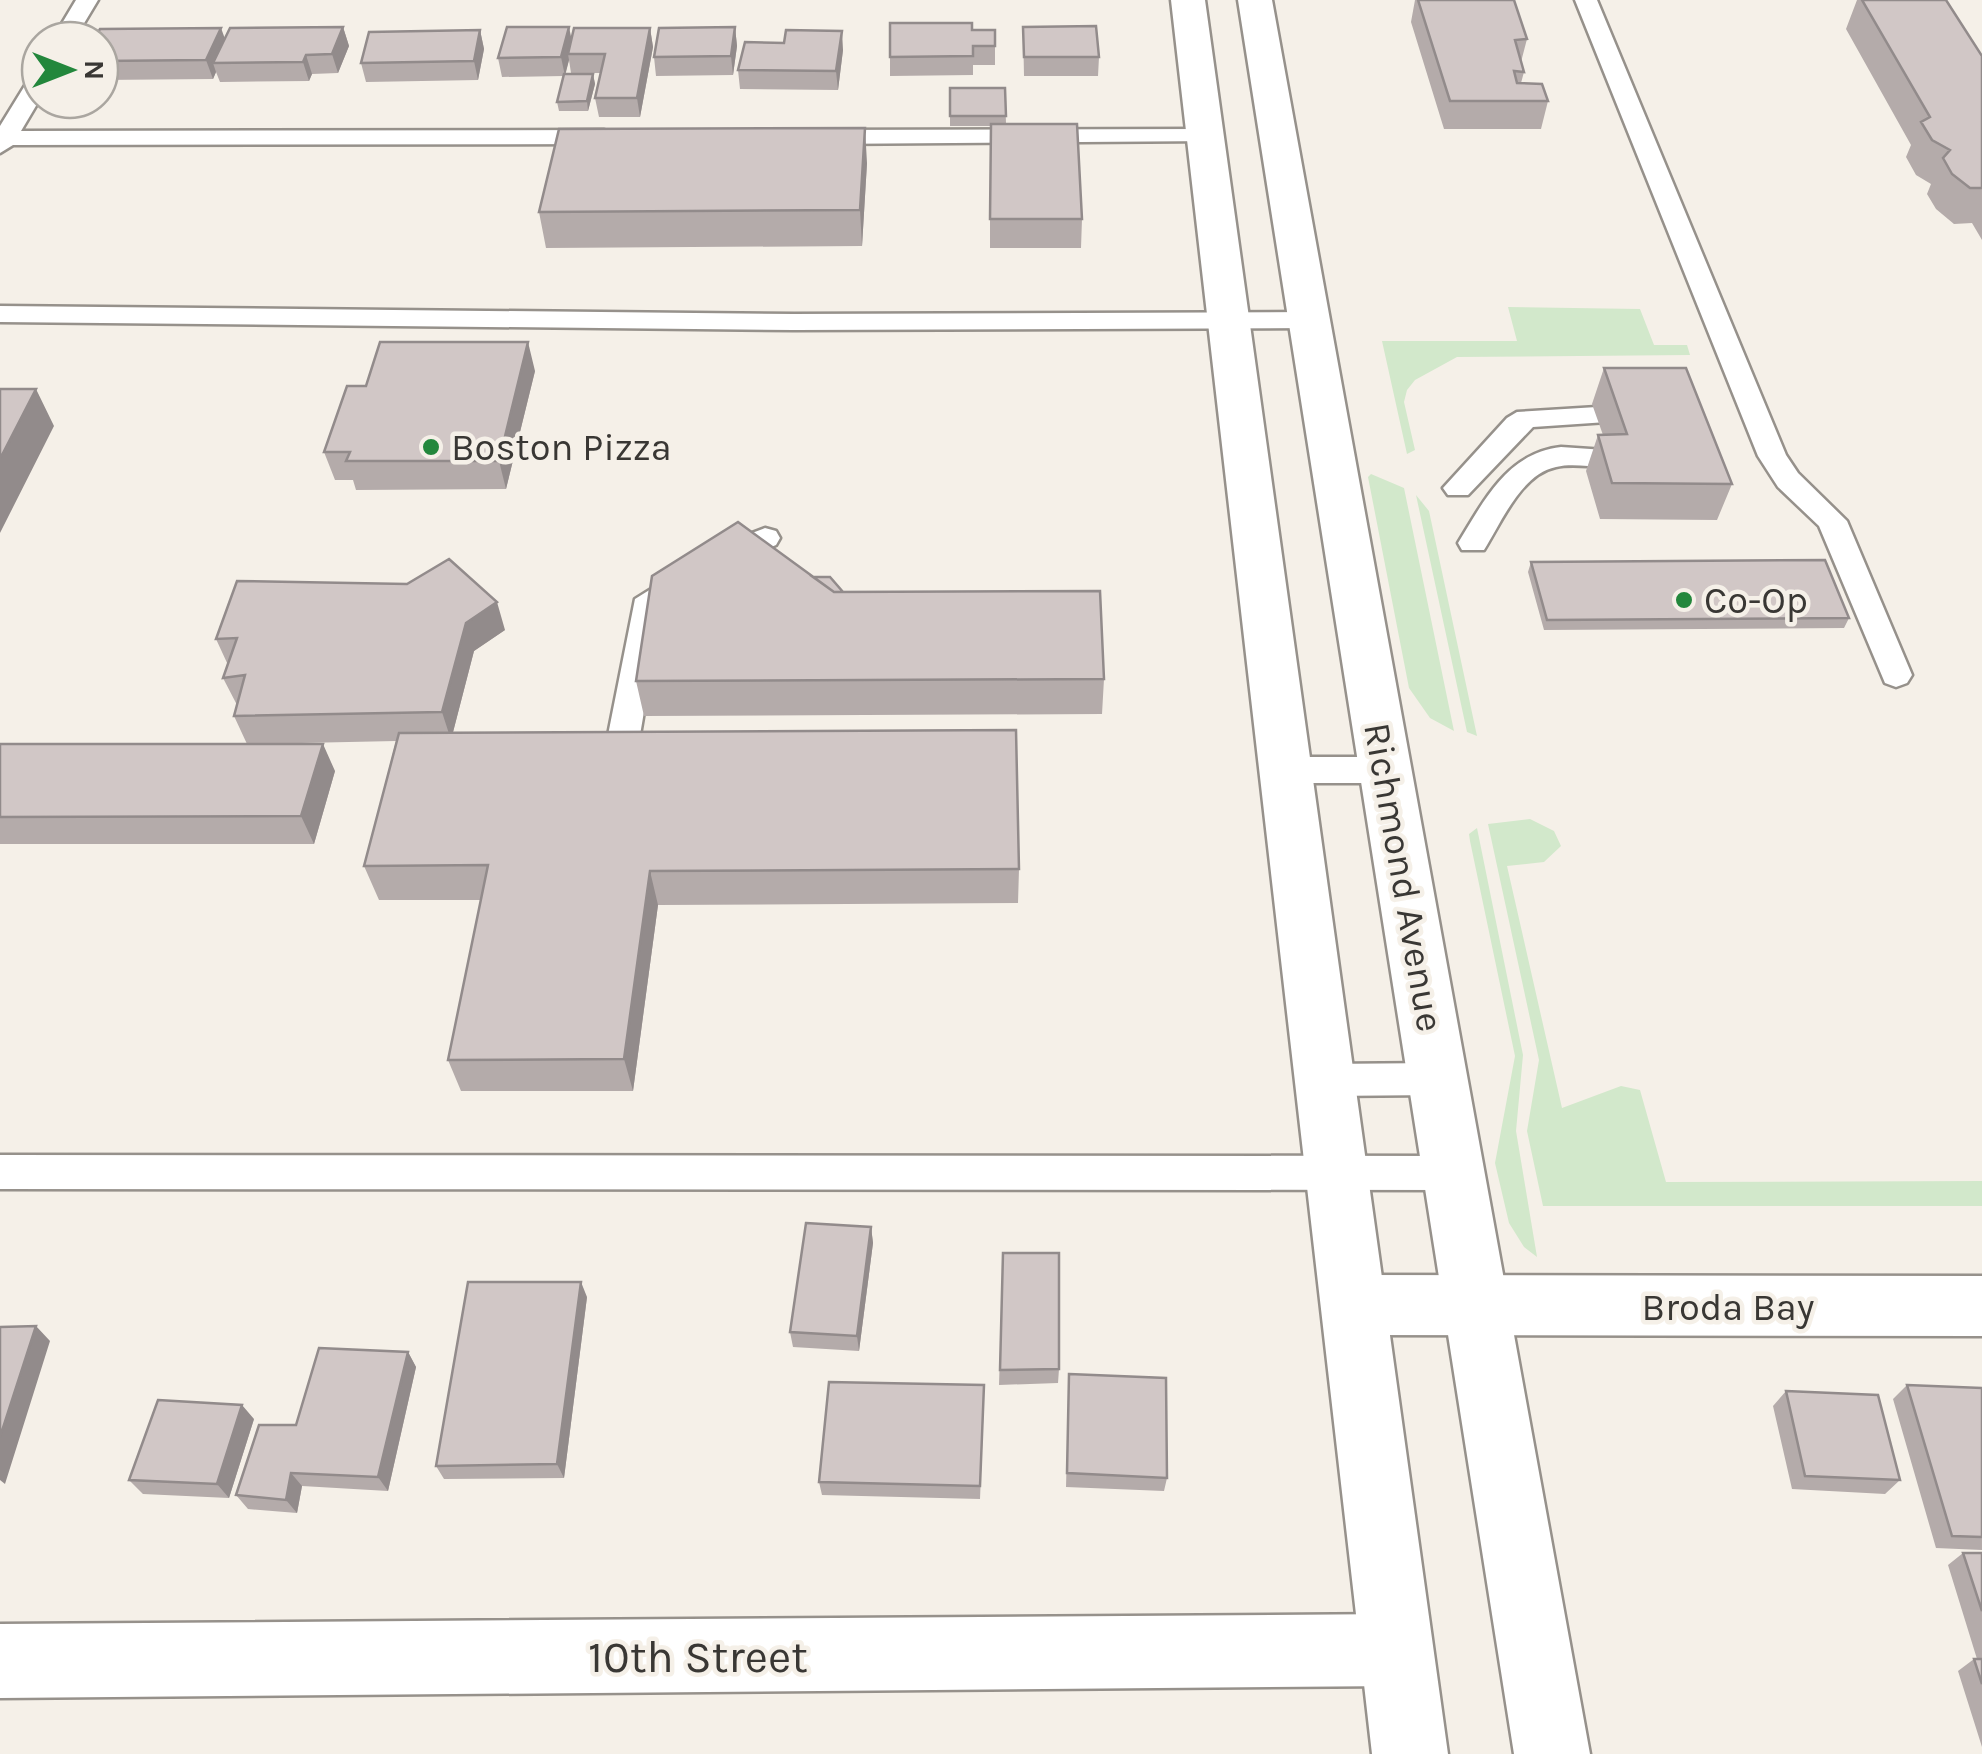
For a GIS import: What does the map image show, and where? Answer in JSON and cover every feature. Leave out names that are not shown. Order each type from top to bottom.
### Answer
[{"type":"main road","points":[[1188,0],[1410,1754]]},
{"type":"main road","name":"Richmond Avenue","points":[[1255,0],[1552,1754]]},
{"type":"main road","name":"Broda Bay","points":[[1356,1306],[1982,1306]]},
{"type":"main road","name":"10th Street","points":[[0,1661],[1397,1650]]},
{"type":"lane","points":[[1586,0],[1772,456],[1788,480],[1832,521],[1896,675]]},
{"type":"lane","points":[[2,142],[20,112]]},
{"type":"lane","points":[[802,137],[1205,136]]},
{"type":"lane","points":[[2,142],[623,137]]},
{"type":"lane","points":[[0,314],[794,322],[1312,320]]},
{"type":"lane","points":[[1458,488],[1527,418],[1597,416]]},
{"type":"lane","points":[[1473,544],[1516,482],[1532,466],[1553,458],[1610,458]]},
{"type":"lane","points":[[624,735],[646,607],[734,552],[765,538]]},
{"type":"lane","points":[[1286,770],[1386,770]]},
{"type":"lane","points":[[1326,1080],[1438,1079]]},
{"type":"lane","points":[[0,1172],[1453,1173]]},
{"type":"green space","points":[[1508,307],[1640,309],[1654,345],[1687,345],[1690,355],[1457,357],[1415,380],[1407,390],[1404,402],[1415,450],[1407,454],[1382,341],[1517,341]]},
{"type":"green space","points":[[1371,474],[1404,488],[1454,731],[1430,718],[1409,688],[1368,477]]},
{"type":"green space","points":[[1416,495],[1429,511],[1477,736],[1467,732]]},
{"type":"green space","points":[[1530,819],[1554,831],[1561,846],[1544,862],[1507,866],[1562,1108],[1621,1086],[1640,1090],[1666,1182],[1982,1181],[1982,1206],[1543,1206],[1527,1131],[1539,1060],[1488,824]]},
{"type":"green space","points":[[1477,828],[1523,1055],[1516,1131],[1537,1257],[1524,1247],[1509,1223],[1495,1163],[1515,1056],[1470,841],[1469,834]]},
{"type":"building","points":[[1418,0],[1514,0],[1527,39],[1515,40],[1524,72],[1514,71],[1517,83],[1542,84],[1548,101],[1450,101]]},
{"type":"building","points":[[1862,0],[1946,0],[1982,56],[1982,188],[1970,188],[1952,174],[1943,158],[1950,150],[1932,140],[1921,122],[1930,117]]},
{"type":"building","points":[[890,23],[972,23],[972,30],[995,30],[995,46],[973,46],[973,56],[890,57]]},
{"type":"building","points":[[1096,26],[1099,57],[1024,57],[1023,27]]},
{"type":"building","points":[[343,27],[332,54],[306,55],[303,62],[213,63],[230,28]]},
{"type":"building","points":[[507,27],[569,27],[561,57],[498,58]]},
{"type":"building","points":[[735,27],[731,56],[654,57],[659,28]]},
{"type":"building","points":[[221,28],[206,60],[120,61],[120,29]]},
{"type":"building","points":[[574,28],[650,28],[637,98],[595,98],[605,54],[568,54]]},
{"type":"building","points":[[480,30],[474,61],[361,63],[369,32]]},
{"type":"building","points":[[786,30],[842,31],[836,71],[738,70],[745,42],[784,43]]},
{"type":"building","points":[[564,74],[593,74],[587,101],[557,102]]},
{"type":"building","points":[[950,88],[1005,88],[1006,116],[950,116]]},
{"type":"building","points":[[991,124],[1077,124],[1082,219],[990,219]]},
{"type":"building","points":[[865,128],[860,210],[539,212],[559,129]]},
{"type":"building","name":"Boston Pizza","points":[[380,342],[528,342],[499,461],[346,461],[350,452],[324,452],[347,386],[366,386]]},
{"type":"building","points":[[1604,368],[1686,368],[1732,484],[1612,483],[1598,435],[1627,434]]},
{"type":"building","points":[[0,389],[36,389],[0,459]]},
{"type":"building","points":[[738,522],[834,592],[1100,591],[1104,679],[636,681],[652,576]]},
{"type":"building","points":[[449,559],[497,602],[466,623],[442,712],[234,716],[245,675],[223,678],[237,638],[216,639],[237,581],[407,584]]},
{"type":"building","name":"Co-Op","points":[[1825,560],[1849,618],[1547,620],[1531,562]]},
{"type":"building","points":[[813,577],[830,577],[843,592],[834,592]]},
{"type":"building","points":[[1016,730],[1019,869],[650,871],[624,1059],[448,1060],[488,865],[364,866],[399,733]]},
{"type":"building","points":[[0,744],[323,744],[301,816],[0,817]]},
{"type":"building","points":[[806,1223],[871,1227],[857,1336],[790,1332]]},
{"type":"building","points":[[1003,1253],[1059,1253],[1059,1369],[1000,1370]]},
{"type":"building","points":[[468,1282],[581,1282],[557,1464],[436,1466]]},
{"type":"building","points":[[36,1326],[0,1437],[0,1327]]},
{"type":"building","points":[[319,1348],[408,1352],[378,1477],[291,1473],[286,1500],[236,1495],[259,1425],[296,1425]]},
{"type":"building","points":[[1069,1374],[1166,1378],[1167,1478],[1067,1473]]},
{"type":"building","points":[[829,1382],[984,1385],[980,1486],[819,1482]]},
{"type":"building","points":[[1907,1385],[1982,1388],[1982,1537],[1952,1536]]},
{"type":"building","points":[[1786,1391],[1878,1395],[1900,1480],[1805,1476]]},
{"type":"building","points":[[158,1400],[242,1405],[217,1484],[129,1480]]},
{"type":"building","points":[[1963,1553],[1982,1553],[1982,1611]]},
{"type":"building","points":[[1974,1659],[1982,1659],[1982,1684]]},
{"type":"place","name":"Boston Pizza","points":[[431,447]]},
{"type":"place","name":"Co-Op","points":[[1684,600]]}]
